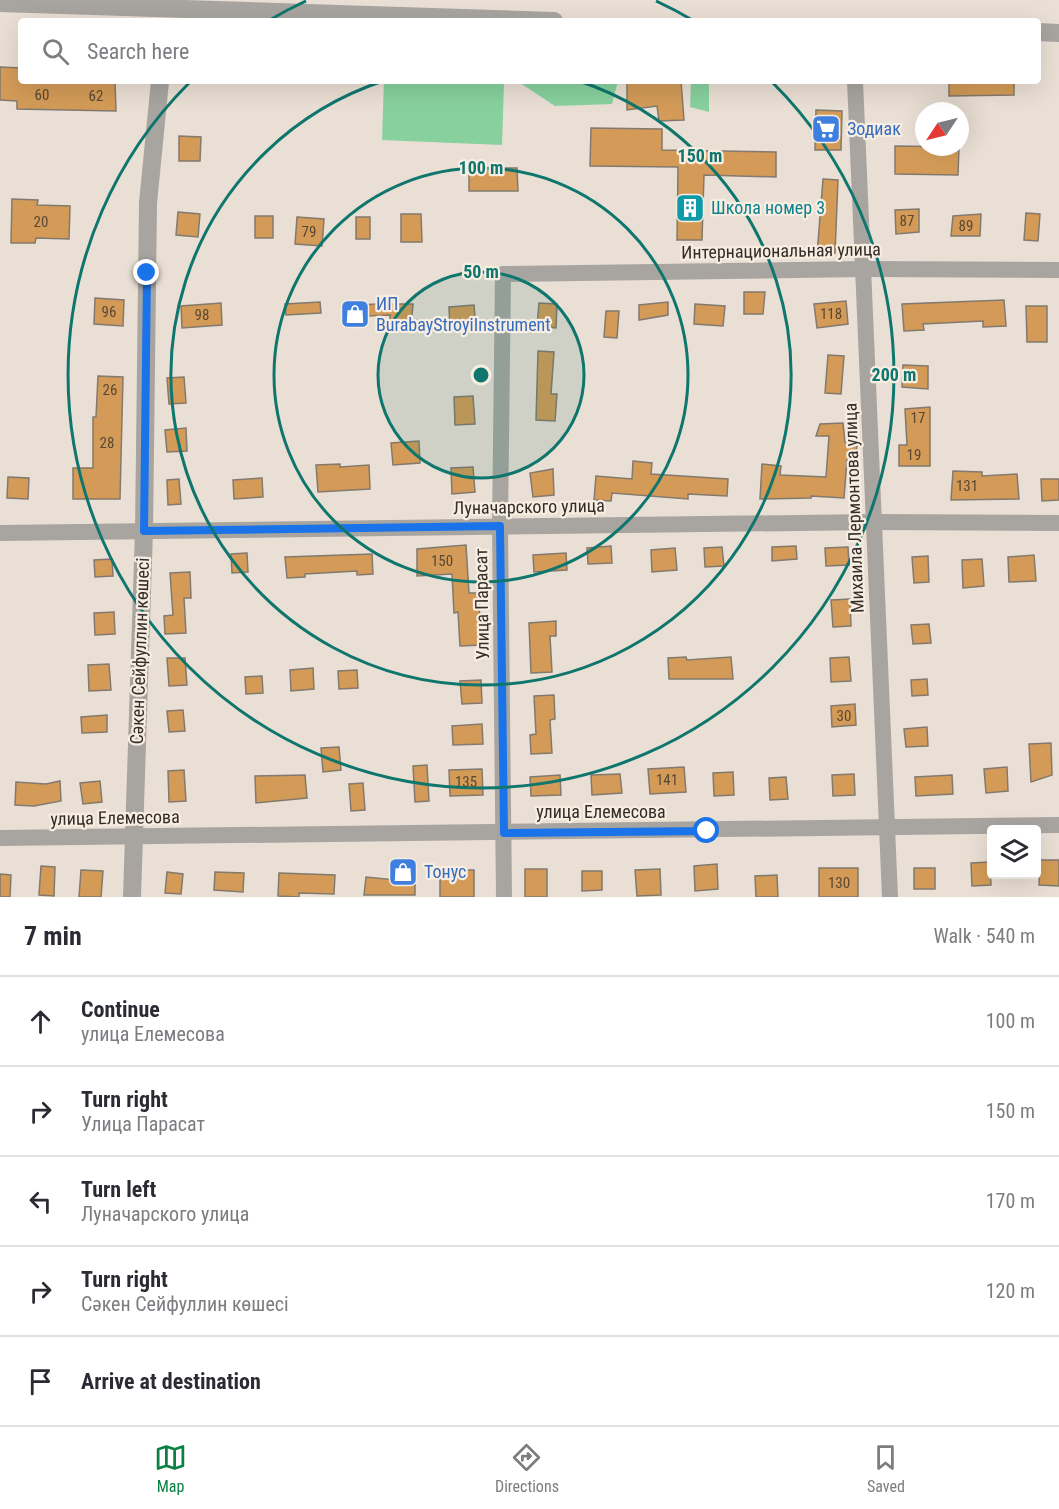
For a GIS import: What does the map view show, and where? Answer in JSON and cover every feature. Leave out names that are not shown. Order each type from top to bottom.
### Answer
[{"type":"street","points":[[0,3],[448,18]]},
{"type":"street","points":[[1041,32],[1059,33]]},
{"type":"street","name":"Сәкен Сейфуллин көшесі","points":[[132,897],[144,531],[148,203],[160,84]]},
{"type":"street","name":"Михаила Лермонтова улица","points":[[855,84],[890,897]]},
{"type":"street","name":"Интернациональная улица","points":[[503,274],[864,269],[1059,270]]},
{"type":"street","name":"Улица Парасат","points":[[503,274],[500,526],[504,897]]},
{"type":"street","name":"Луначарского улица","points":[[0,533],[873,522],[1059,523]]},
{"type":"street","name":"улица Елемесова","points":[[0,838],[887,830],[1059,825]]},
{"type":"green space","points":[[384,84],[504,84],[502,145],[382,140]]},
{"type":"green space","points":[[522,84],[617,84],[612,104],[555,106]]},
{"type":"green space","points":[[691,84],[709,84],[709,112],[690,107]]},
{"type":"building","points":[[0,67],[18,68],[18,84],[115,84],[116,111],[17,109],[17,101],[0,100]]},
{"type":"building","points":[[627,84],[681,84],[684,120],[659,121],[657,106],[627,110]]},
{"type":"building","points":[[949,84],[1014,84],[1014,95],[949,96]]},
{"type":"building","points":[[816,110],[842,111],[841,150],[815,150]]},
{"type":"building","name":"Школа номер 3","points":[[591,128],[662,129],[662,150],[776,152],[776,177],[704,175],[702,240],[677,240],[678,167],[590,166]]},
{"type":"building","points":[[179,136],[201,137],[200,161],[179,161]]},
{"type":"building","points":[[895,146],[915,146],[915,156],[959,156],[958,175],[895,174]]},
{"type":"building","points":[[469,168],[517,168],[518,191],[469,191]]},
{"type":"building","points":[[823,179],[838,180],[835,253],[817,255]]},
{"type":"building","points":[[12,199],[38,200],[37,205],[70,206],[69,239],[36,238],[35,243],[11,243]]},
{"type":"building","points":[[919,209],[919,232],[896,234],[895,210]]},
{"type":"building","points":[[178,212],[200,214],[198,237],[176,235]]},
{"type":"building","points":[[1026,213],[1040,214],[1038,241],[1024,240]]},
{"type":"building","points":[[401,214],[421,214],[422,242],[401,242]]},
{"type":"building","points":[[981,214],[980,236],[951,236],[953,216]]},
{"type":"building","points":[[255,216],[273,216],[273,238],[255,238]]},
{"type":"building","points":[[297,217],[324,219],[322,246],[295,244]]},
{"type":"building","points":[[356,217],[370,217],[370,239],[356,239]]},
{"type":"building","points":[[744,292],[765,292],[763,314],[744,314]]},
{"type":"building","points":[[95,298],[124,300],[123,326],[94,324]]},
{"type":"building","points":[[1004,300],[1006,326],[983,327],[983,321],[923,324],[924,330],[904,331],[902,304]]},
{"type":"building","points":[[846,301],[848,324],[817,328],[814,304]]},
{"type":"building","points":[[320,302],[321,313],[286,315],[285,304]]},
{"type":"building","points":[[668,302],[668,315],[639,320],[639,305]]},
{"type":"building","points":[[221,303],[222,325],[182,328],[181,306]]},
{"type":"building","points":[[539,303],[557,304],[556,328],[537,326]]},
{"type":"building","points":[[413,304],[411,327],[390,327],[390,315],[345,317],[344,306]]},
{"type":"building","points":[[695,304],[725,306],[723,326],[694,324]]},
{"type":"building","points":[[474,305],[476,328],[450,330],[449,307]]},
{"type":"building","points":[[1026,306],[1047,306],[1047,342],[1027,342]]},
{"type":"building","points":[[606,311],[619,311],[617,338],[604,337]]},
{"type":"building","points":[[538,351],[554,352],[551,394],[557,394],[555,421],[536,420]]},
{"type":"building","points":[[828,355],[844,356],[841,394],[825,393]]},
{"type":"building","points":[[903,365],[928,366],[928,389],[902,387]]},
{"type":"building","points":[[98,376],[123,377],[120,499],[73,499],[73,468],[93,468],[93,417],[96,417]]},
{"type":"building","points":[[184,377],[186,403],[169,404],[167,378]]},
{"type":"building","points":[[473,396],[475,424],[455,425],[454,397]]},
{"type":"building","points":[[930,407],[930,466],[899,466],[899,445],[907,445],[905,409]]},
{"type":"building","points":[[843,423],[845,442],[857,443],[856,460],[847,460],[844,498],[811,496],[811,498],[760,499],[762,464],[781,466],[780,475],[826,477],[829,436],[816,436],[820,424]]},
{"type":"building","points":[[186,428],[187,451],[167,452],[165,430]]},
{"type":"building","points":[[419,441],[420,463],[393,465],[391,443]]},
{"type":"building","points":[[633,461],[652,463],[651,474],[728,479],[727,496],[688,494],[688,499],[612,493],[611,501],[594,500],[596,476],[632,479]]},
{"type":"building","points":[[340,464],[340,467],[369,465],[370,489],[318,492],[316,465]]},
{"type":"building","points":[[473,467],[475,492],[452,494],[451,468]]},
{"type":"building","points":[[553,469],[554,495],[533,497],[530,473]]},
{"type":"building","points":[[953,471],[982,472],[982,476],[1017,474],[1019,499],[951,500]]},
{"type":"building","points":[[8,477],[29,478],[28,499],[7,498]]},
{"type":"building","points":[[262,478],[263,497],[234,499],[233,480]]},
{"type":"building","points":[[179,479],[181,504],[168,505],[167,480]]},
{"type":"building","points":[[1041,479],[1059,479],[1059,500],[1042,501]]},
{"type":"building","points":[[466,545],[469,593],[478,593],[482,645],[460,646],[458,612],[454,613],[452,574],[417,576],[417,549]]},
{"type":"building","points":[[611,546],[612,563],[588,564],[587,548]]},
{"type":"building","points":[[796,546],[797,559],[772,561],[772,547]]},
{"type":"building","points":[[722,547],[724,566],[705,567],[704,548]]},
{"type":"building","points":[[848,547],[849,565],[826,566],[825,548]]},
{"type":"building","points":[[675,548],[677,570],[652,572],[651,550]]},
{"type":"building","points":[[247,553],[248,572],[232,573],[231,554]]},
{"type":"building","points":[[566,553],[567,570],[534,572],[533,555]]},
{"type":"building","points":[[372,554],[373,574],[357,575],[357,571],[305,574],[305,577],[287,578],[285,557]]},
{"type":"building","points":[[1034,555],[1036,581],[1009,582],[1008,557]]},
{"type":"building","points":[[928,556],[929,582],[914,583],[912,557]]},
{"type":"building","points":[[112,559],[113,576],[95,577],[94,560]]},
{"type":"building","points":[[982,559],[984,586],[963,588],[962,560]]},
{"type":"building","points":[[190,572],[191,598],[184,598],[186,633],[165,634],[164,616],[173,615],[170,573]]},
{"type":"building","points":[[850,599],[851,626],[833,627],[831,600]]},
{"type":"building","points":[[114,612],[115,634],[95,635],[94,613]]},
{"type":"building","points":[[556,621],[556,636],[550,636],[552,672],[531,673],[529,623]]},
{"type":"building","points":[[929,624],[931,643],[913,644],[911,625]]},
{"type":"building","points":[[686,657],[687,660],[731,657],[733,679],[669,679],[668,658]]},
{"type":"building","points":[[849,657],[851,681],[831,682],[830,658]]},
{"type":"building","points":[[167,658],[185,658],[187,685],[169,686]]},
{"type":"building","points":[[109,664],[111,690],[89,691],[88,665]]},
{"type":"building","points":[[313,668],[314,689],[291,691],[290,670]]},
{"type":"building","points":[[357,670],[358,688],[339,689],[338,671]]},
{"type":"building","points":[[262,676],[263,693],[246,694],[245,677]]},
{"type":"building","points":[[927,679],[928,695],[912,696],[911,680]]},
{"type":"building","points":[[481,680],[482,703],[462,704],[460,681]]},
{"type":"building","points":[[554,695],[555,719],[550,720],[552,753],[531,754],[530,735],[536,734],[534,696]]},
{"type":"building","points":[[855,704],[856,725],[832,727],[831,706]]},
{"type":"building","points":[[183,710],[185,731],[169,732],[167,711]]},
{"type":"building","points":[[107,715],[107,732],[82,733],[81,717]]},
{"type":"building","points":[[482,724],[483,744],[453,745],[452,726]]},
{"type":"building","points":[[927,727],[928,746],[906,747],[904,729]]},
{"type":"building","points":[[1051,743],[1052,775],[1031,782],[1029,744]]},
{"type":"building","points":[[339,747],[341,770],[323,772],[321,748]]},
{"type":"building","points":[[427,765],[429,801],[415,802],[413,766]]},
{"type":"building","points":[[684,767],[686,792],[650,794],[648,769]]},
{"type":"building","points":[[1007,767],[1008,791],[986,793],[984,769]]},
{"type":"building","points":[[482,769],[483,795],[450,796],[449,770]]},
{"type":"building","points":[[184,770],[186,801],[169,802],[168,771]]},
{"type":"building","points":[[733,772],[734,795],[714,796],[713,773]]},
{"type":"building","points":[[620,774],[622,793],[592,795],[591,775]]},
{"type":"building","points":[[854,774],[855,795],[833,796],[832,775]]},
{"type":"building","points":[[305,775],[307,798],[256,803],[255,776]]},
{"type":"building","points":[[560,775],[561,795],[531,796],[530,777]]},
{"type":"building","points":[[952,775],[953,794],[916,796],[915,777]]},
{"type":"building","points":[[786,777],[788,799],[770,800],[769,778]]},
{"type":"building","points":[[60,781],[61,801],[34,806],[15,805],[16,782],[46,784]]},
{"type":"building","points":[[100,781],[102,802],[83,804],[80,783]]},
{"type":"building","points":[[363,783],[365,810],[351,811],[349,784]]},
{"type":"building","points":[[1041,860],[1059,860],[1059,886],[1039,885]]},
{"type":"building","points":[[987,862],[987,879],[991,879],[991,885],[972,886],[971,863]]},
{"type":"building","points":[[717,864],[718,889],[695,891],[694,866]]},
{"type":"building","points":[[41,866],[55,867],[54,896],[39,895]]},
{"type":"building","points":[[819,868],[858,868],[858,897],[819,897]]},
{"type":"building","points":[[914,868],[935,868],[935,889],[914,889]]},
{"type":"building","points":[[396,869],[415,869],[415,895],[364,895],[366,877],[396,880]]},
{"type":"building","points":[[525,869],[547,869],[547,897],[525,897]]},
{"type":"building","points":[[660,869],[661,895],[637,896],[635,870]]},
{"type":"building","points":[[81,870],[103,871],[101,897],[79,897]]},
{"type":"building","points":[[440,870],[474,870],[474,897],[440,897]]},
{"type":"building","points":[[582,871],[602,871],[602,890],[582,891]]},
{"type":"building","points":[[167,872],[183,874],[181,894],[165,893]]},
{"type":"building","points":[[215,872],[244,873],[243,892],[214,890]]},
{"type":"building","points":[[279,873],[335,875],[334,894],[299,893],[299,897],[278,896]]},
{"type":"building","points":[[0,874],[11,875],[10,897],[0,897]]},
{"type":"building","points":[[777,875],[778,897],[756,897],[755,876]]},
{"type":"place","name":"Зодиак","points":[[826,129]]},
{"type":"place","name":"Школа номер 3","points":[[690,208]]},
{"type":"place","name":"ИП BurabayStroyiInstrument","points":[[355,314]]},
{"type":"place","name":"Тонус","points":[[403,872]]},
{"type":"route","points":[[147,273],[144,531],[500,526],[504,833],[707,831]]}]
